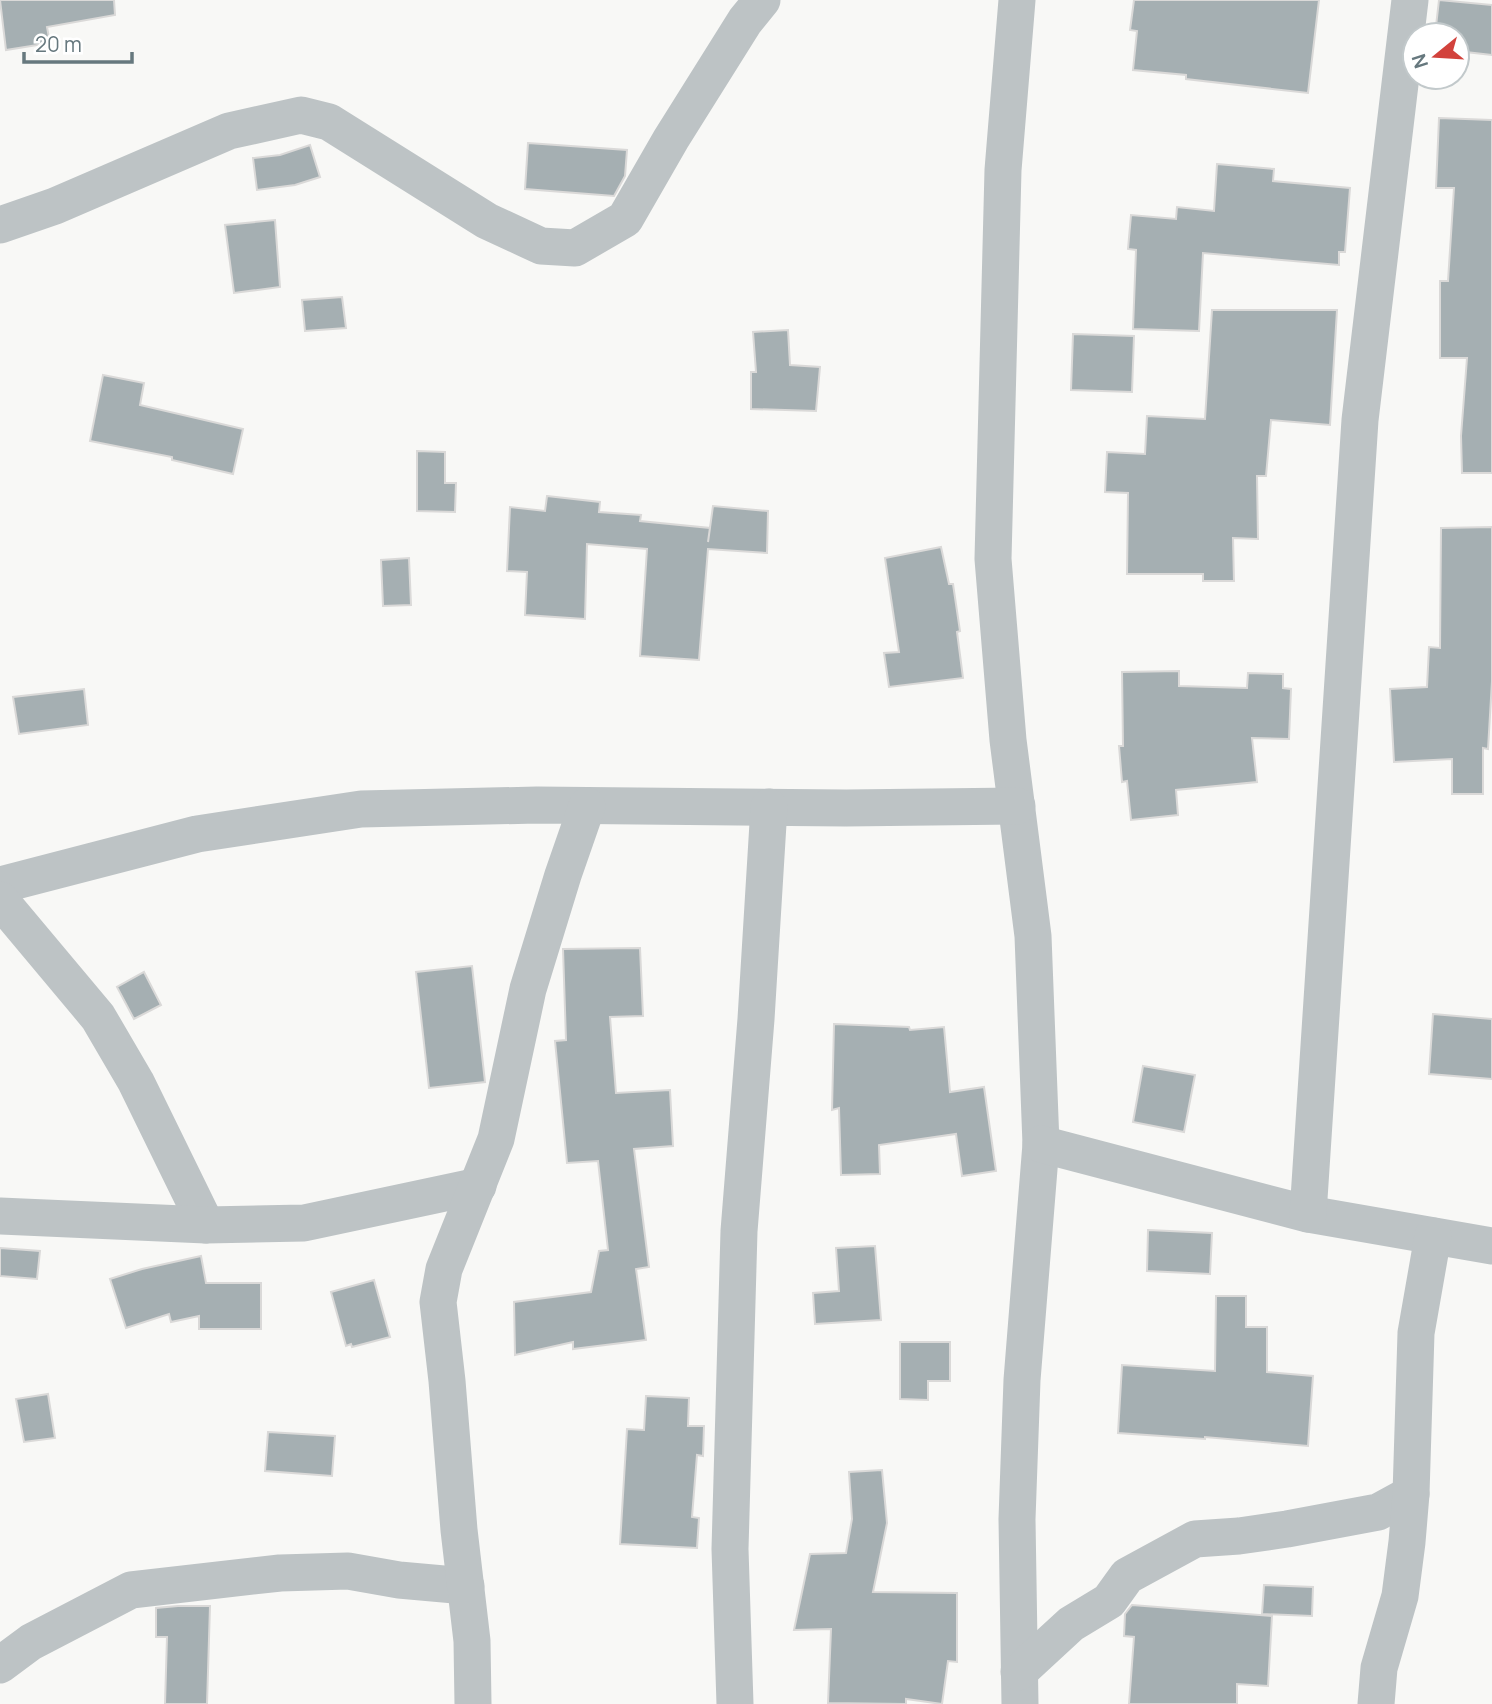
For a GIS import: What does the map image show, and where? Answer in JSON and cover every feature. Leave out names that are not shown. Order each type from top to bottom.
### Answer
[{"type":"street","points":[[0,225],[55,206],[229,131],[301,115],[329,122],[487,221],[541,246],[575,248],[625,219],[737,32],[762,0]]},
{"type":"street","points":[[1017,0],[1003,170],[993,559],[1008,740],[1033,936],[1041,1144],[1022,1380],[1017,1519],[1019,1688]]},
{"type":"street","points":[[1308,1214],[1360,420],[1410,0]]},
{"type":"street","points":[[473,1704],[472,1641],[438,1302],[444,1269],[496,1139],[528,989],[587,806]]},
{"type":"street","points":[[0,885],[197,834],[361,809],[1017,806]]},
{"type":"street","points":[[735,1704],[730,1549],[739,1231],[757,1019],[769,807]]},
{"type":"street","points":[[0,900],[98,1017],[136,1082],[206,1225]]},
{"type":"street","points":[[1041,1144],[1308,1214],[1492,1246]]},
{"type":"street","points":[[0,1216],[206,1225],[304,1223],[478,1186]]},
{"type":"street","points":[[1376,1704],[1379,1668],[1400,1596],[1411,1494],[1416,1333],[1433,1236]]},
{"type":"street","points":[[1019,1688],[1071,1624],[1109,1601],[1127,1576],[1195,1539],[1287,1530],[1378,1512],[1411,1494]]},
{"type":"street","points":[[0,1665],[31,1642],[131,1590],[280,1573],[348,1571],[399,1580],[466,1586]]},
{"type":"building","points":[[0,0],[114,0],[115,15],[47,27],[50,43],[6,50]]},
{"type":"building","points":[[1134,0],[1319,0],[1308,93],[1133,70],[1137,31],[1130,30]]},
{"type":"building","points":[[1439,0],[1492,5],[1492,55],[1471,53],[1471,21],[1437,21]]},
{"type":"building","points":[[1439,118],[1492,120],[1492,473],[1462,473],[1461,436],[1467,358],[1440,358],[1440,281],[1448,281],[1454,188],[1436,188]]},
{"type":"building","points":[[528,143],[627,150],[625,176],[614,196],[525,189]]},
{"type":"building","points":[[310,145],[320,177],[295,185],[257,190],[253,158],[280,155]]},
{"type":"building","points":[[1217,164],[1274,169],[1273,181],[1350,188],[1345,252],[1339,252],[1339,265],[1203,253],[1199,331],[1133,329],[1136,250],[1128,249],[1131,215],[1176,219],[1177,207],[1214,211]]},
{"type":"building","points":[[275,220],[280,287],[234,293],[225,225]]},
{"type":"building","points":[[342,297],[346,328],[305,331],[302,300]]},
{"type":"building","points":[[1212,310],[1337,310],[1330,425],[1271,420],[1266,476],[1257,476],[1258,539],[1233,538],[1234,581],[1203,581],[1203,574],[1127,574],[1128,493],[1105,492],[1107,452],[1145,454],[1147,416],[1205,419]]},
{"type":"building","points":[[788,330],[790,365],[820,367],[816,411],[751,409],[751,372],[756,372],[753,332]]},
{"type":"building","points":[[1073,334],[1134,336],[1132,392],[1071,390]]},
{"type":"building","points":[[103,375],[144,383],[140,405],[243,429],[233,474],[172,460],[172,457],[90,441]]},
{"type":"building","points":[[417,451],[445,452],[445,483],[456,483],[455,512],[417,511]]},
{"type":"building","points":[[547,496],[600,502],[599,512],[641,515],[640,521],[710,528],[713,506],[768,511],[767,553],[708,549],[699,660],[640,656],[647,549],[587,544],[585,619],[525,615],[527,572],[507,571],[510,507],[545,511]]},
{"type":"building","points":[[1492,527],[1492,681],[1488,749],[1483,748],[1483,794],[1452,794],[1452,759],[1394,762],[1390,689],[1427,687],[1429,647],[1440,648],[1441,528]]},
{"type":"building","points":[[941,547],[949,584],[953,584],[963,678],[889,687],[884,653],[899,652],[885,558]]},
{"type":"building","points":[[409,558],[411,605],[383,606],[381,560]]},
{"type":"building","points":[[1179,671],[1179,686],[1247,688],[1248,673],[1283,674],[1283,688],[1291,689],[1289,739],[1252,738],[1257,782],[1176,790],[1178,815],[1131,820],[1127,781],[1122,782],[1119,746],[1123,746],[1122,672]]},
{"type":"building","points":[[84,689],[88,725],[19,734],[13,697]]},
{"type":"building","points":[[640,948],[643,1016],[610,1017],[616,1093],[670,1090],[673,1146],[634,1149],[649,1267],[636,1269],[646,1340],[573,1349],[573,1342],[515,1355],[514,1302],[591,1292],[599,1251],[608,1250],[598,1161],[567,1163],[555,1041],[566,1040],[563,949]]},
{"type":"building","points":[[472,966],[485,1082],[429,1088],[416,972]]},
{"type":"building","points":[[144,972],[161,1005],[134,1019],[117,987]]},
{"type":"building","points":[[1433,1014],[1492,1019],[1492,1079],[1429,1074]]},
{"type":"building","points":[[834,1024],[909,1027],[910,1030],[944,1027],[950,1092],[984,1087],[996,1171],[962,1176],[956,1134],[879,1145],[880,1174],[841,1175],[839,1108],[832,1110]]},
{"type":"building","points":[[1143,1066],[1195,1075],[1184,1132],[1133,1122]]},
{"type":"building","points":[[1148,1230],[1212,1233],[1210,1274],[1147,1271]]},
{"type":"building","points":[[875,1246],[881,1320],[815,1324],[813,1293],[839,1291],[836,1248]]},
{"type":"building","points":[[0,1248],[40,1251],[37,1279],[0,1276]]},
{"type":"building","points":[[201,1256],[206,1283],[261,1283],[261,1329],[199,1329],[199,1316],[171,1322],[169,1314],[126,1328],[110,1279]]},
{"type":"building","points":[[374,1280],[390,1337],[352,1347],[351,1344],[346,1346],[331,1292]]},
{"type":"building","points":[[1216,1296],[1246,1296],[1246,1327],[1267,1327],[1267,1372],[1313,1376],[1308,1446],[1118,1433],[1122,1365],[1215,1371]]},
{"type":"building","points":[[900,1342],[950,1342],[950,1381],[928,1381],[928,1400],[900,1399]]},
{"type":"building","points":[[48,1394],[55,1438],[24,1442],[16,1399]]},
{"type":"building","points":[[646,1396],[689,1398],[688,1426],[704,1426],[703,1456],[697,1455],[692,1517],[699,1518],[697,1548],[620,1544],[627,1429],[644,1430]]},
{"type":"building","points":[[268,1432],[335,1436],[332,1476],[265,1471]]},
{"type":"building","points":[[882,1470],[887,1523],[873,1592],[957,1593],[957,1662],[948,1661],[942,1704],[906,1699],[906,1704],[828,1703],[831,1629],[794,1630],[810,1554],[846,1553],[852,1519],[849,1472]]},
{"type":"building","points":[[1264,1585],[1313,1587],[1312,1616],[1262,1614]]},
{"type":"building","points":[[1132,1605],[1272,1616],[1268,1686],[1237,1684],[1237,1704],[1129,1704],[1134,1637],[1124,1636],[1125,1614]]},
{"type":"building","points":[[210,1606],[207,1704],[165,1704],[167,1637],[156,1637],[156,1608]]}]
